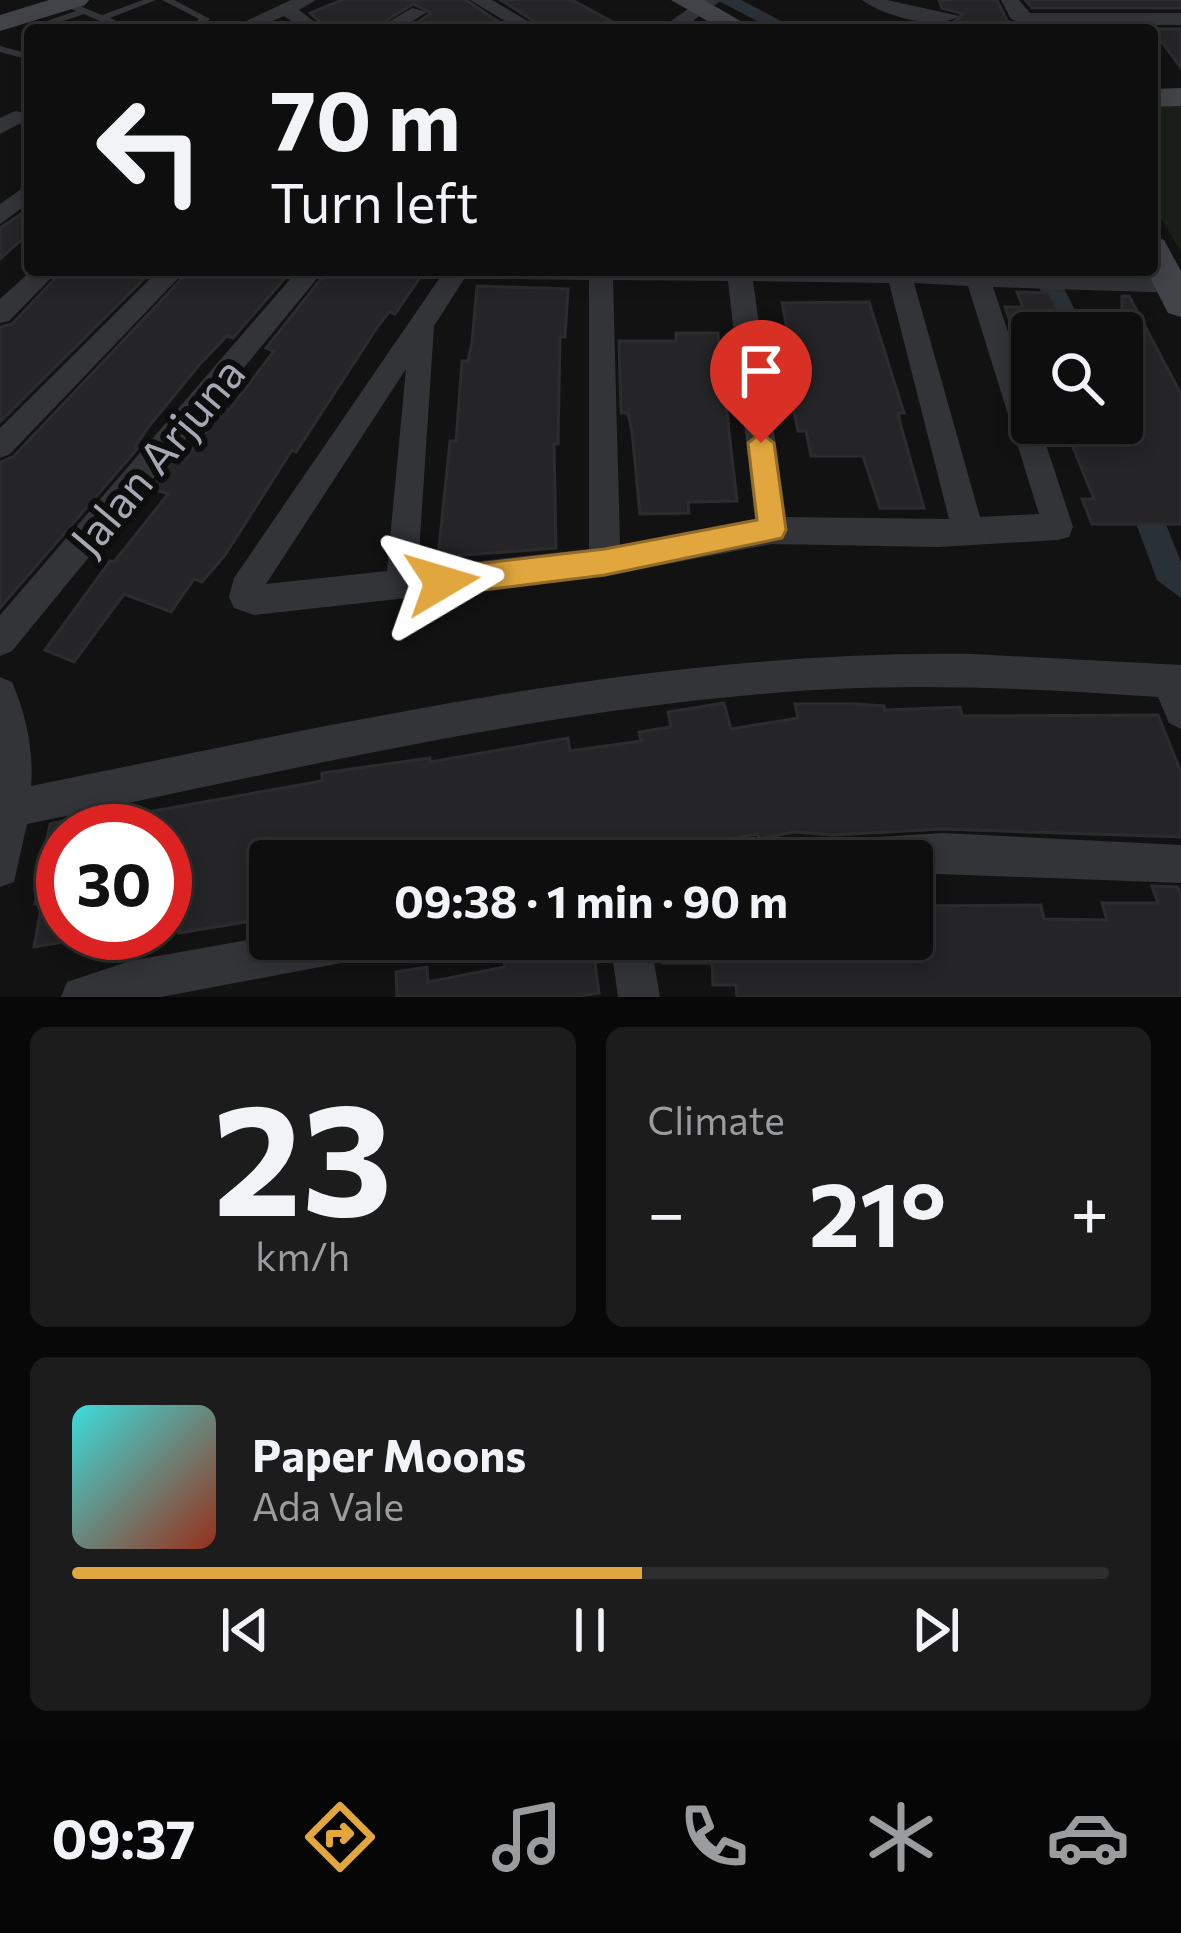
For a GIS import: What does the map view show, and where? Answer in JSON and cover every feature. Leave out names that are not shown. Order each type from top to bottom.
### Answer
[{"type":"main road","points":[[650,0],[724,24]]},
{"type":"main road","points":[[0,23],[74,5]]},
{"type":"main road","points":[[1158,260],[1176,296]]},
{"type":"street","points":[[250,24],[307,0]]},
{"type":"street","points":[[479,0],[523,24]]},
{"type":"street","points":[[871,0],[950,16]]},
{"type":"street","points":[[285,9],[307,24]]},
{"type":"street","points":[[1016,9],[1181,19]]},
{"type":"street","points":[[395,24],[418,12]]},
{"type":"street","points":[[0,216],[24,195]]},
{"type":"street","points":[[0,314],[41,276]]},
{"type":"street","points":[[0,446],[168,276]]},
{"type":"street","name":"Jalan Arjuna","points":[[0,640],[307,276]]},
{"type":"street","points":[[454,276],[245,588],[245,597],[254,601],[401,587],[605,562],[772,530],[1058,527],[978,276]]},
{"type":"street","points":[[601,276],[605,562]]},
{"type":"street","points":[[741,276],[772,530]]},
{"type":"street","points":[[900,276],[968,531]]},
{"type":"street","points":[[986,276],[1176,296]]},
{"type":"street","points":[[401,587],[424,323]]},
{"type":"street","points":[[11,809],[379,735],[764,677],[924,670],[1177,691]]},
{"type":"street","points":[[0,694],[14,759],[0,868]]},
{"type":"street","points":[[933,853],[1181,864]]},
{"type":"street","points":[[82,997],[130,982],[249,960]]},
{"type":"street","points":[[633,960],[639,997]]},
{"type":"lane","points":[[98,19],[151,0]]},
{"type":"lane","points":[[167,0],[206,19],[199,24]]},
{"type":"lane","points":[[43,24],[74,5],[113,24]]},
{"type":"shaded area","points":[[1181,104],[1181,252],[1158,213],[1158,106]]},
{"type":"building","points":[[342,0],[466,0],[502,24],[415,24],[431,13],[413,4],[381,24],[322,24],[310,13]]},
{"type":"building","points":[[501,0],[572,0],[617,24],[538,24]]},
{"type":"building","points":[[939,0],[997,0],[1007,21],[1014,24],[951,24],[963,14],[942,8]]},
{"type":"building","points":[[1025,0],[1181,0],[1181,8],[1032,8]]},
{"type":"building","points":[[1158,29],[1181,29],[1181,68],[1163,43],[1158,43]]},
{"type":"building","points":[[24,212],[24,237],[0,259],[0,228]]},
{"type":"building","points":[[57,276],[147,276],[0,422],[0,327],[12,324]]},
{"type":"building","points":[[184,276],[287,276],[233,338],[227,336],[200,364],[150,425],[138,448],[0,608],[0,462],[13,457]]},
{"type":"building","points":[[323,276],[421,276],[395,314],[389,312],[378,326],[296,452],[292,450],[225,555],[202,582],[194,579],[171,612],[124,594],[74,662],[45,650],[110,561],[114,562],[168,494],[151,488],[174,460],[182,463],[225,408],[229,410],[274,351],[266,348]]},
{"type":"building","points":[[477,286],[568,289],[565,337],[560,337],[558,444],[554,444],[556,548],[438,557],[450,441],[456,441],[462,361],[468,361],[472,342]]},
{"type":"building","points":[[1017,292],[1049,293],[1058,312],[1011,312],[1011,324],[1005,307],[1023,307]]},
{"type":"building","points":[[1122,296],[1129,296],[1137,312],[1122,312]]},
{"type":"building","points":[[869,302],[904,413],[898,413],[924,508],[880,508],[863,456],[811,456],[806,431],[798,431],[784,365],[794,365],[782,303]]},
{"type":"building","points":[[1143,322],[1181,394],[1181,524],[1092,524],[1082,499],[1094,499],[1072,445],[1143,444]]},
{"type":"building","points":[[676,333],[718,333],[737,501],[688,502],[689,513],[640,514],[632,432],[628,413],[621,413],[619,341],[676,341]]},
{"type":"building","points":[[724,703],[731,729],[798,718],[795,704],[884,706],[885,710],[960,707],[962,716],[1158,715],[1181,772],[1181,837],[943,829],[832,835],[794,832],[722,840],[249,840],[249,921],[192,931],[192,804],[322,781],[322,773],[430,758],[430,762],[568,738],[570,751],[641,741],[639,732],[671,727],[668,712]]},
{"type":"building","points":[[1152,886],[1178,887],[1181,997],[737,997],[736,985],[713,985],[712,963],[663,963],[933,960],[933,906],[1041,905],[1044,919],[1107,920],[1102,903],[1158,903]]},
{"type":"building","points":[[504,960],[595,960],[599,993],[397,997],[396,972],[427,967],[428,982],[505,967]]},
{"type":"waterway","points":[[726,0],[776,24]]},
{"type":"waterway","points":[[1046,276],[1063,312]]},
{"type":"waterway","points":[[1121,444],[1168,570],[1181,583]]},
{"type":"route","points":[[442,582],[605,562],[772,530],[761,443]]}]
